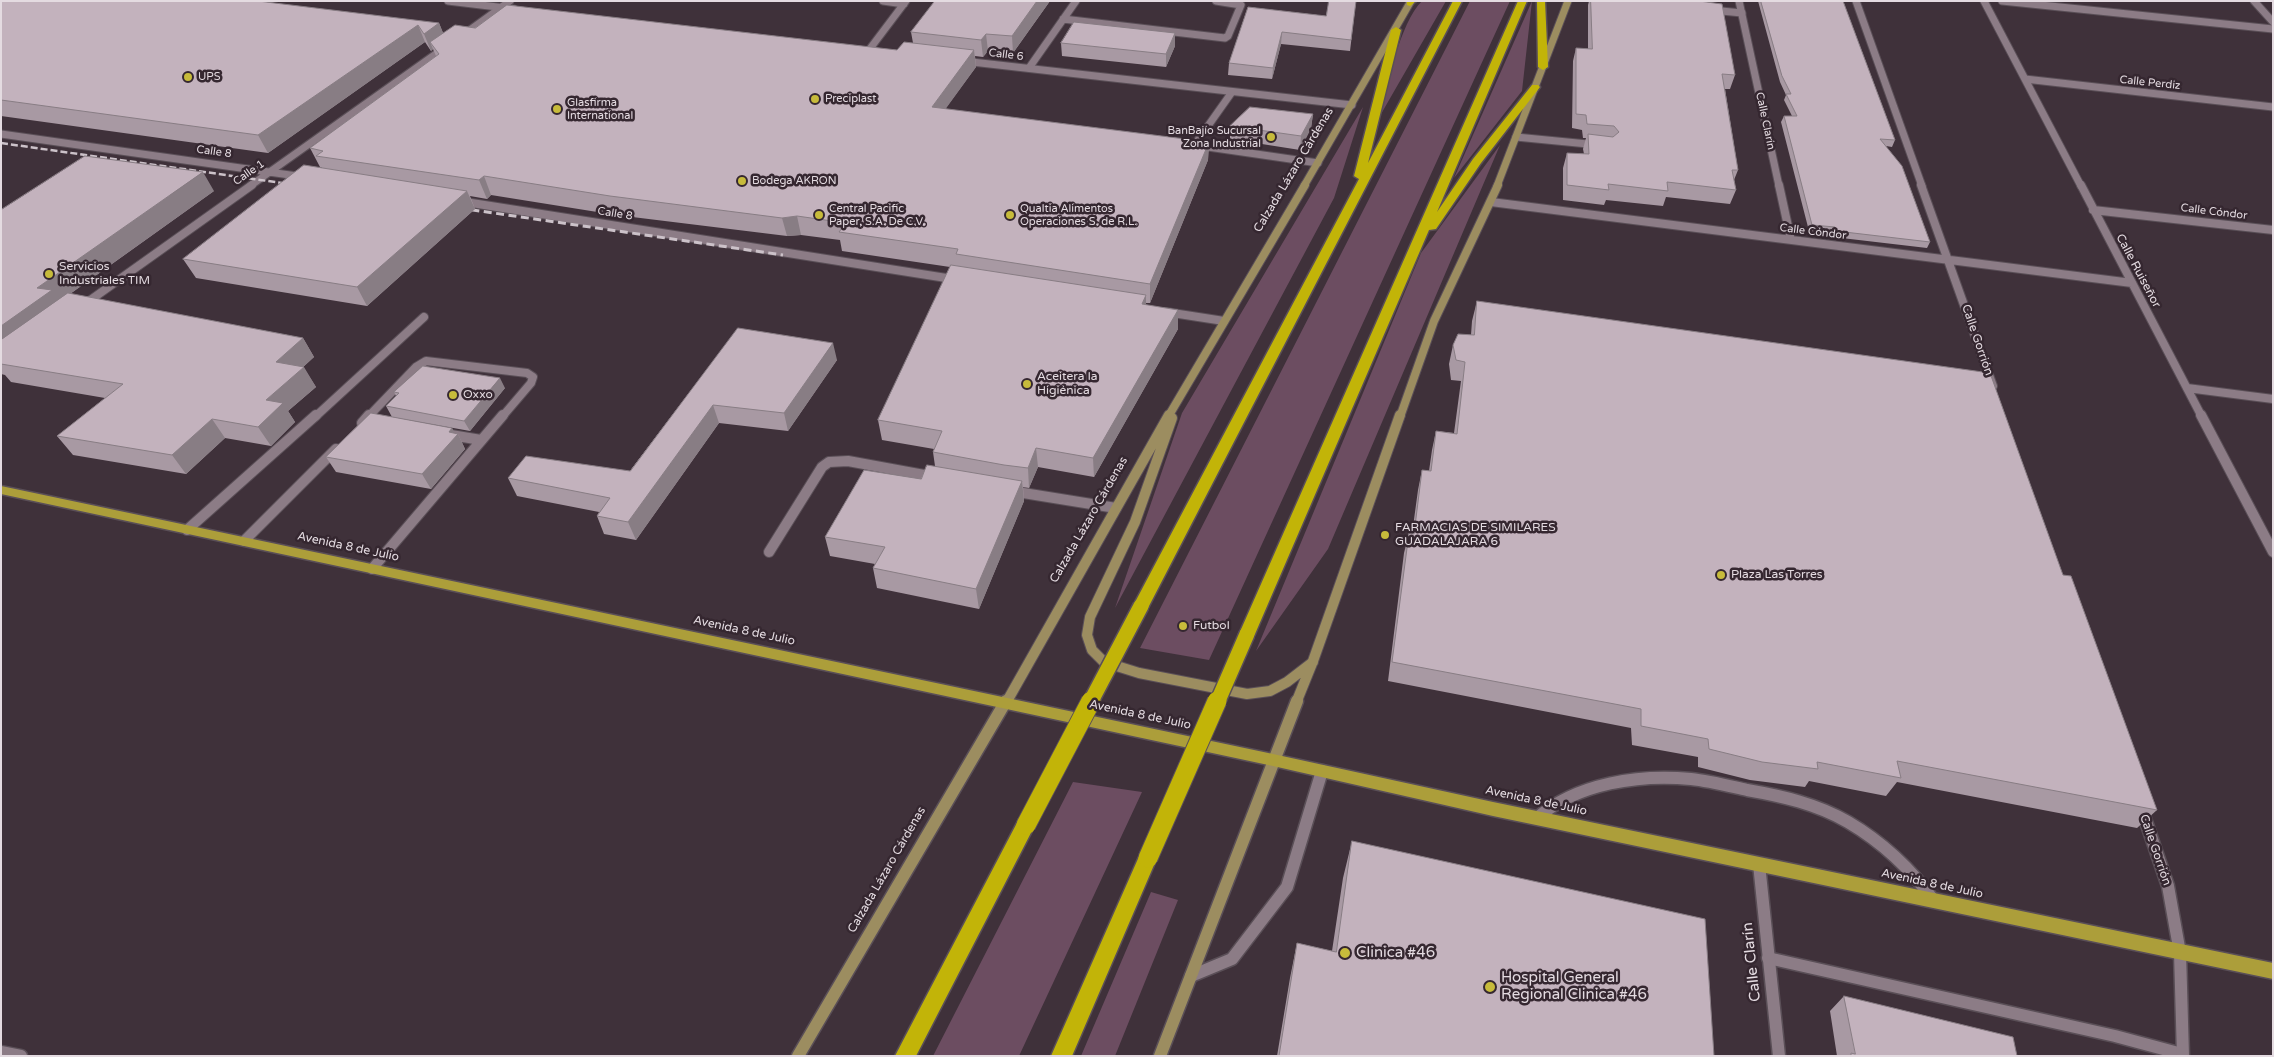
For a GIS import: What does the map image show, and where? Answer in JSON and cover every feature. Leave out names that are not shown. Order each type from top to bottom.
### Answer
[{"type":"highway","points":[[905,1056],[1458,1]]},
{"type":"highway","points":[[1060,1056],[1247,634],[1523,1]]},
{"type":"highway","points":[[1541,1],[1543,67]]},
{"type":"highway","points":[[1353,200],[1396,30]]},
{"type":"highway","points":[[1412,258],[1477,161],[1536,87]]},
{"type":"main road","points":[[1160,1056],[1273,760],[1314,661],[1434,321],[1491,202],[1568,1]]},
{"type":"main road","name":"Calzada Lázaro Cárdenas","points":[[798,1056],[1005,703],[1182,392],[1411,2]]},
{"type":"main road","points":[[1182,392],[1135,522],[1090,617],[1087,635],[1092,650],[1104,662],[1138,673],[1247,694],[1270,692],[1287,682],[1314,661]]},
{"type":"main road","name":"Avenida 8 de Julio","points":[[1,490],[1273,760],[1537,818],[2273,971]]},
{"type":"street","points":[[448,1],[521,10]]},
{"type":"street","name":"Calle 1","points":[[74,311],[510,1]]},
{"type":"street","points":[[883,1],[905,2]]},
{"type":"street","points":[[1029,68],[1076,1]]},
{"type":"street","points":[[1063,19],[1225,38],[1228,36],[1241,6],[1216,1]]},
{"type":"street","name":"Calle Clarín","points":[[1739,1],[1791,240]]},
{"type":"street","name":"Calle Gorrión","points":[[1856,1],[1998,400]]},
{"type":"street","name":"Calle Ruiseñor","points":[[1984,1],[2273,552]]},
{"type":"street","points":[[2002,1],[2273,28]]},
{"type":"street","points":[[2254,1],[2273,22]]},
{"type":"street","points":[[869,50],[905,2]]},
{"type":"street","points":[[1702,9],[1742,13]]},
{"type":"street","points":[[859,49],[878,51]]},
{"type":"street","name":"Calle 6","points":[[954,60],[1352,105]]},
{"type":"street","name":"Calle Perdiz","points":[[2025,80],[2273,107]]},
{"type":"street","points":[[1232,92],[1198,140],[1201,146],[1318,163]]},
{"type":"street","name":"Calle 8","points":[[1,134],[310,178]]},
{"type":"street","points":[[1516,138],[1609,146]]},
{"type":"street","name":"Calle 8","points":[[448,199],[969,281]]},
{"type":"street","name":"Calle Cóndor","points":[[1491,202],[2132,283]]},
{"type":"street","name":"Calle Cóndor","points":[[2093,210],[2273,230]]},
{"type":"street","points":[[1155,310],[1224,321]]},
{"type":"street","points":[[187,530],[241,484],[424,317]]},
{"type":"street","points":[[244,542],[349,436],[371,420],[416,367],[426,361],[530,374],[533,377],[530,383],[372,569]]},
{"type":"street","points":[[2187,388],[2273,399]]},
{"type":"street","points":[[433,431],[481,440]]},
{"type":"street","points":[[770,552],[822,466],[829,462],[848,461],[946,480]]},
{"type":"street","points":[[1005,491],[1116,508]]},
{"type":"street","points":[[1191,976],[1232,959],[1287,887],[1322,771]]},
{"type":"street","points":[[1537,818],[1546,807],[1586,790],[1643,780],[1688,779],[1803,801],[1848,822],[1887,850],[1923,885],[1934,901]]},
{"type":"street","name":"Calle Gorrión","points":[[2139,802],[2168,886],[2180,953],[2183,1055]]},
{"type":"street","name":"Calle Clarín","points":[[1759,864],[1779,1056]]},
{"type":"street","points":[[1768,958],[2115,1036],[2183,1055]]},
{"type":"street","points":[[1,1052],[21,1056]]},
{"type":"shaded area","points":[[1422,1],[1446,1],[1377,121],[1400,40],[1414,11]]},
{"type":"shaded area","points":[[1470,1],[1510,1],[1209,660],[1140,648]]},
{"type":"shaded area","points":[[1532,1],[1522,91],[1454,178]]},
{"type":"shaded area","points":[[1363,107],[1334,198],[1115,608],[1182,413]]},
{"type":"shaded area","points":[[1500,145],[1328,549],[1256,651],[1421,253]]},
{"type":"shaded area","points":[[1073,782],[1142,792],[1019,1056],[933,1056]]},
{"type":"shaded area","points":[[1151,892],[1178,900],[1115,1056],[1081,1056]]},
{"type":"building","name":"UPS","points":[[1,1],[258,1],[439,23],[424,34],[418,25],[258,135],[1,100]]},
{"type":"building","points":[[935,1],[1037,1],[1012,36],[986,34],[981,40],[911,32]]},
{"type":"building","points":[[1329,1],[1356,1],[1351,40],[1282,32],[1273,68],[1229,63],[1248,7],[1326,16]]},
{"type":"building","points":[[1591,1],[1699,1],[1722,4],[1735,75],[1722,74],[1738,170],[1732,170],[1736,190],[1667,182],[1668,191],[1608,184],[1609,190],[1567,185],[1567,153],[1589,154],[1588,134],[1613,137],[1619,132],[1614,126],[1587,124],[1586,115],[1576,114],[1576,48],[1592,49]]},
{"type":"building","points":[[1761,1],[1843,1],[1895,140],[1880,139],[1902,166],[1930,242],[1836,231],[1835,227],[1812,225],[1784,116],[1797,116],[1786,94],[1791,94],[1782,76]]},
{"type":"building","points":[[507,5],[897,50],[904,42],[974,50],[932,107],[1209,142],[1150,284],[956,254],[958,249],[839,232],[846,223],[797,216],[782,218],[610,196],[484,176],[479,180],[316,156],[323,151],[310,148],[439,54],[430,42],[455,25],[475,28]]},
{"type":"building","points":[[1074,22],[1175,33],[1166,54],[1061,43]]},
{"type":"building","points":[[1250,107],[1313,114],[1301,136],[1230,126]]},
{"type":"building","name":"Servicios Industriales TIM","points":[[85,156],[203,172],[37,288],[52,290],[1,326],[1,210]]},
{"type":"building","points":[[304,165],[467,191],[357,287],[183,259]]},
{"type":"building","name":"Aceitera la Higiénica","points":[[951,265],[1146,295],[1142,304],[1178,310],[1093,458],[1036,448],[1028,468],[1004,465],[933,452],[942,431],[878,420]]},
{"type":"building","points":[[68,293],[303,338],[276,362],[304,367],[266,400],[283,403],[258,427],[212,419],[172,455],[57,436],[123,384],[1,364],[1,340]]},
{"type":"building","name":"Plaza Las Torres","points":[[1477,301],[1990,373],[2063,575],[2071,576],[2157,810],[1897,761],[1901,778],[1817,762],[1818,769],[1762,762],[1709,749],[1708,739],[1641,726],[1641,709],[1392,662],[1409,533],[1414,534],[1422,470],[1431,471],[1436,431],[1457,434],[1465,362],[1456,360],[1453,345],[1458,334],[1474,335]]},
{"type":"building","points":[[738,328],[833,343],[784,413],[713,405],[628,522],[597,516],[610,498],[508,478],[526,456],[630,471]]},
{"type":"building","points":[[423,366],[500,378],[464,421],[386,406],[399,393],[394,392]]},
{"type":"building","points":[[371,413],[452,428],[449,432],[458,434],[422,474],[326,457]]},
{"type":"building","points":[[927,465],[1022,481],[976,589],[873,568],[885,547],[825,537],[864,470],[921,479]]},
{"type":"building","name":"Hospital General Regional Clinica #46","points":[[1352,841],[1705,919],[1714,1056],[1279,1056],[1297,943],[1336,952]]},
{"type":"building","points":[[1844,996],[2013,1037],[2017,1056],[1851,1056],[1851,1053],[1855,1054]]},
{"type":"railway","points":[[1,143],[296,185]]},
{"type":"railway","points":[[459,208],[783,255]]},
{"type":"place","name":"UPS","points":[[188,77]]},
{"type":"place","name":"Preciplast","points":[[815,99]]},
{"type":"place","name":"Glasfirma International","points":[[557,109]]},
{"type":"place","name":"BanBajío Sucursal Zona Industrial","points":[[1271,137]]},
{"type":"place","name":"Bodega AKRON","points":[[742,181]]},
{"type":"place","name":"Central Pacific Paper, S.A. De C.V.","points":[[819,215]]},
{"type":"place","name":"Qualtia Alimentos Operaciones S. de R.L.","points":[[1010,215]]},
{"type":"place","name":"Servicios Industriales TIM","points":[[49,274]]},
{"type":"place","name":"Aceitera la Higiénica","points":[[1027,384]]},
{"type":"place","name":"Oxxo","points":[[453,395]]},
{"type":"place","name":"FARMACIAS DE SIMILARES GUADALAJARA 6","points":[[1385,535]]},
{"type":"place","name":"Plaza Las Torres","points":[[1721,575]]},
{"type":"place","name":"Futbol","points":[[1183,626]]},
{"type":"place","name":"Clinica #46","points":[[1345,953]]},
{"type":"place","name":"Hospital General Regional Clinica #46","points":[[1490,987]]}]
